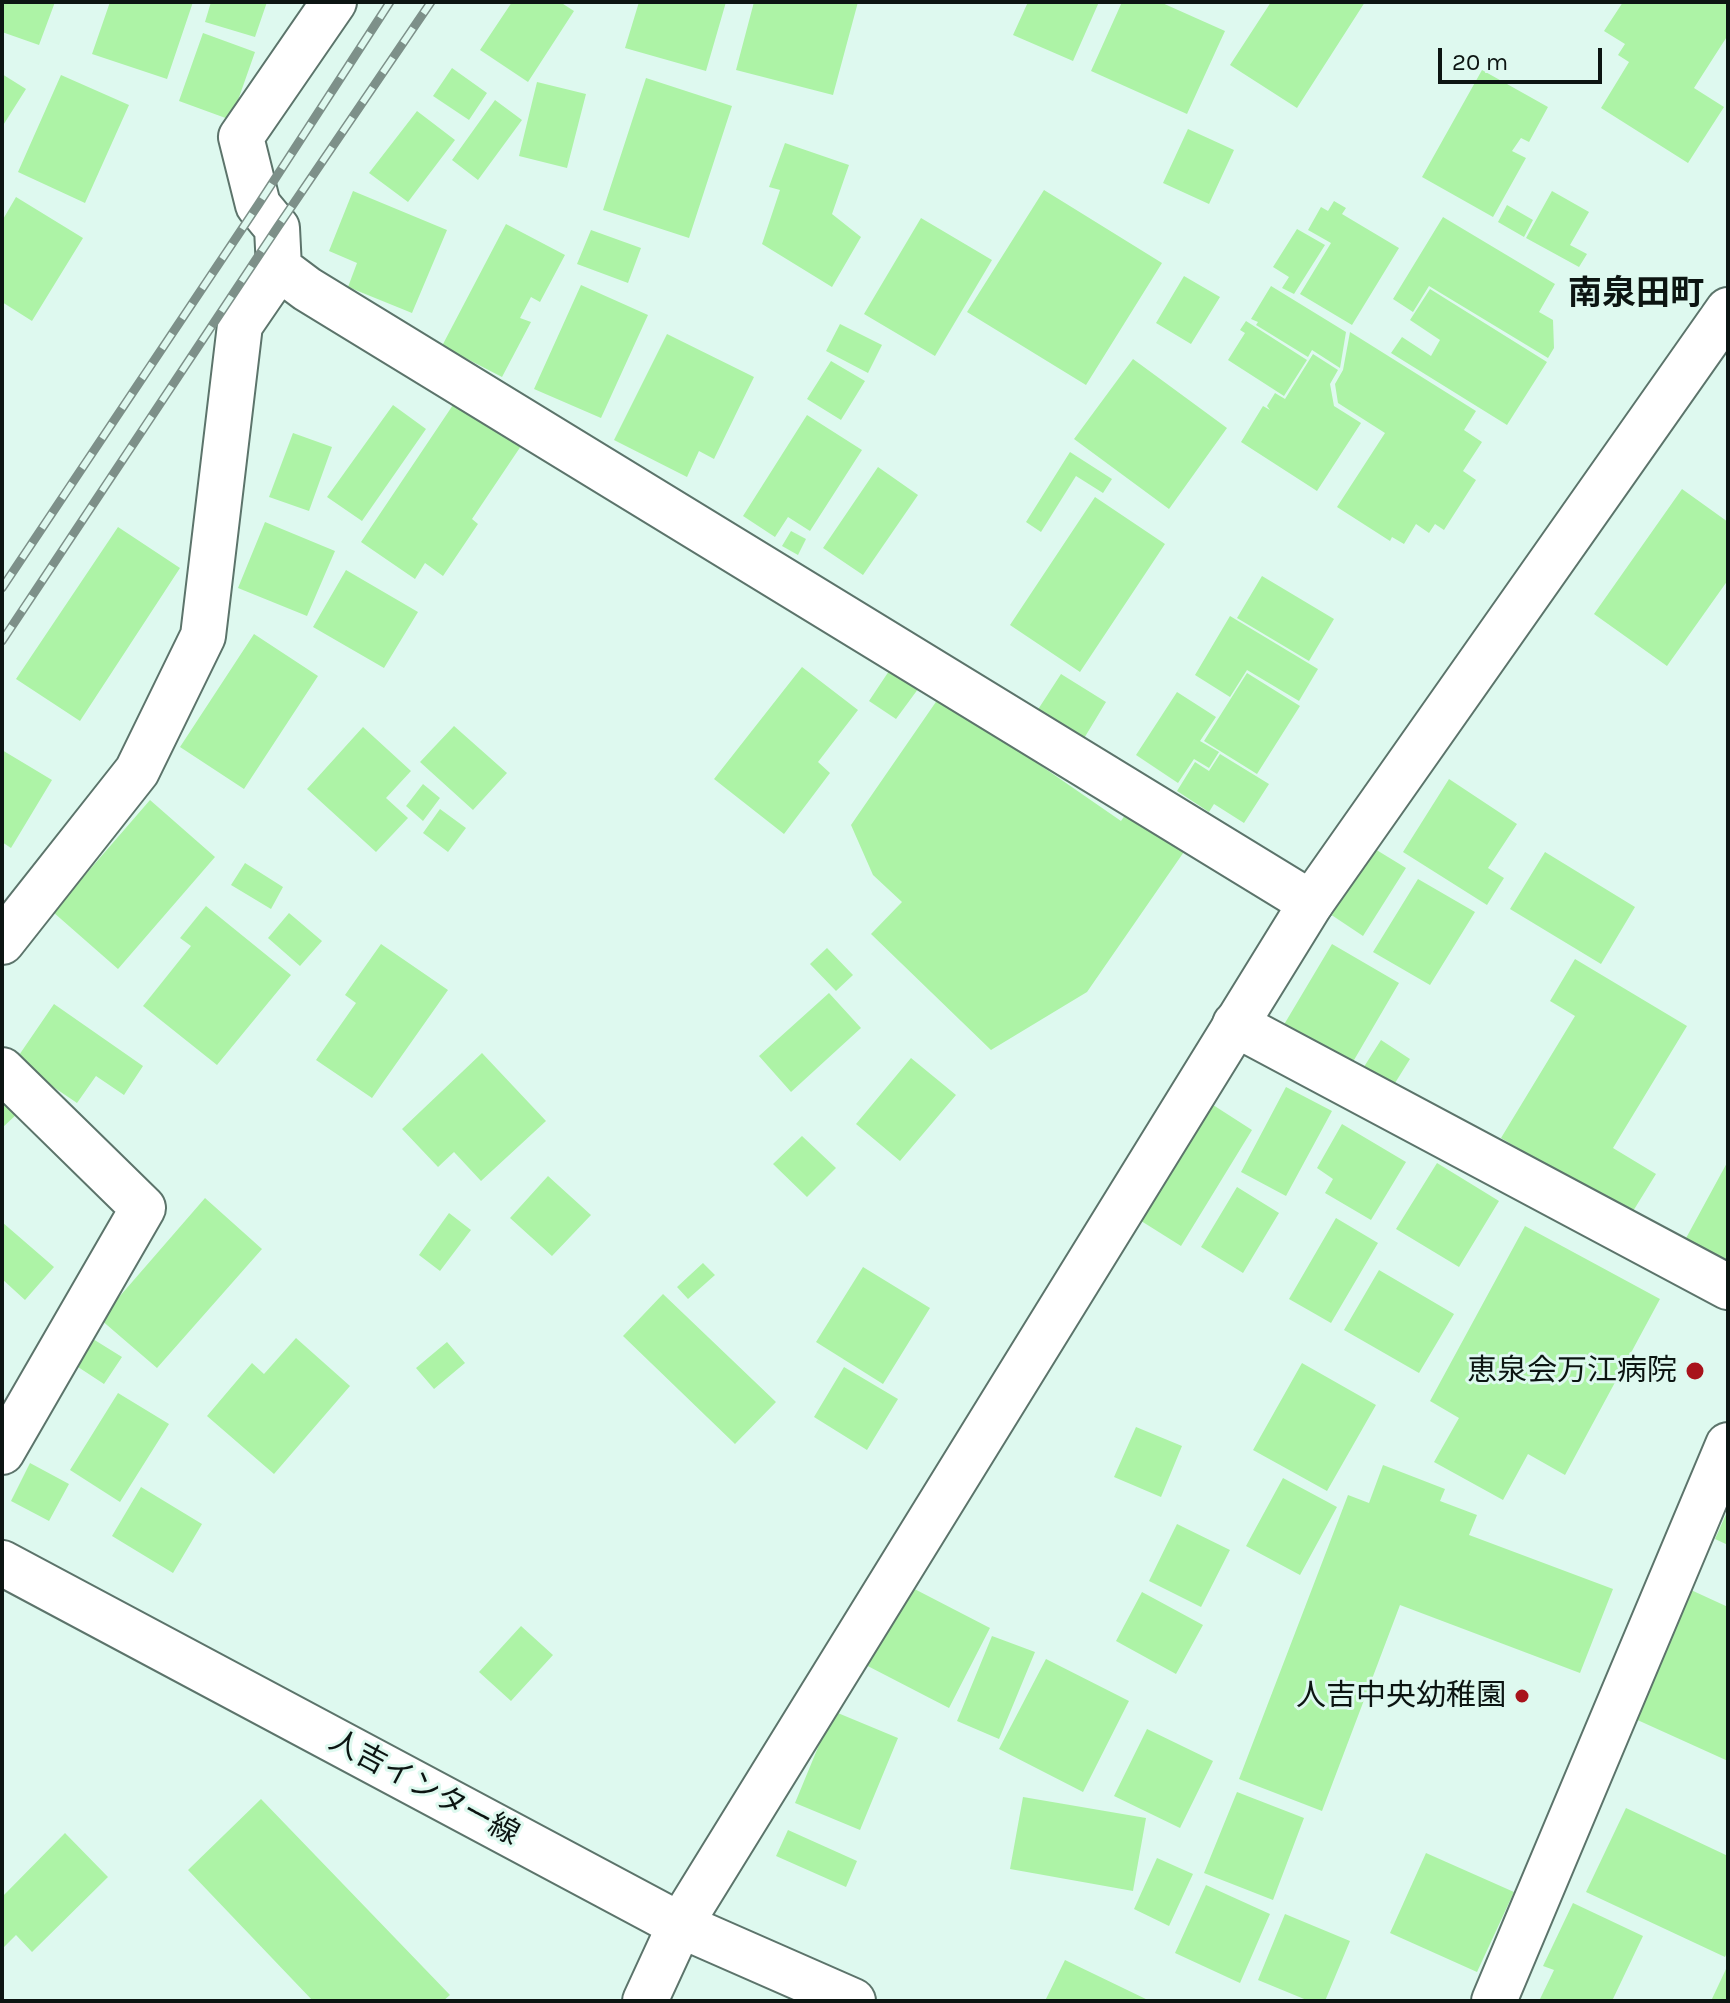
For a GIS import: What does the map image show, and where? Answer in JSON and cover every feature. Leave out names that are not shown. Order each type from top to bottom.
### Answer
[{"type":"street","points":[[2,942],[137,771],[203,636],[240,325],[279,268],[277,228],[258,205],[241,137],[334,2]]},
{"type":"street","points":[[279,268],[307,289],[1311,903]]},
{"type":"street","points":[[645,2001],[680,1925],[1311,903],[1728,310]]},
{"type":"street","points":[[1235,1024],[1728,1287]]},
{"type":"street","points":[[2,1070],[143,1208],[2,1452]]},
{"type":"street","points":[[1494,2001],[1728,1445]]},
{"type":"street","name":"人吉インター線","points":[[2,1563],[680,1925],[853,2001]]},
{"type":"building","points":[[2,2],[55,2],[39,45],[2,32]]},
{"type":"building","points":[[110,2],[193,2],[167,79],[92,54]]},
{"type":"building","points":[[211,2],[267,2],[255,37],[205,22]]},
{"type":"building","points":[[512,2],[560,2],[574,11],[528,82],[480,50]]},
{"type":"building","points":[[639,2],[726,2],[706,71],[625,48]]},
{"type":"building","points":[[754,2],[858,2],[833,95],[736,70]]},
{"type":"building","points":[[1028,2],[1099,2],[1073,61],[1013,35]]},
{"type":"building","points":[[1122,2],[1160,2],[1225,31],[1187,114],[1091,71]]},
{"type":"building","points":[[1271,2],[1365,2],[1297,108],[1230,65]]},
{"type":"building","points":[[1623,2],[1728,2],[1728,35],[1694,88],[1724,107],[1688,163],[1601,108],[1629,62],[1618,55],[1625,44],[1604,31]]},
{"type":"building","points":[[203,33],[255,52],[231,120],[179,101]]},
{"type":"building","points":[[452,68],[487,93],[469,120],[433,96]]},
{"type":"building","points":[[1482,70],[1548,107],[1529,142],[1521,138],[1512,151],[1526,158],[1493,217],[1422,177]]},
{"type":"building","points":[[2,74],[26,89],[2,127]]},
{"type":"building","points":[[61,75],[129,105],[85,203],[18,172]]},
{"type":"building","points":[[646,78],[732,106],[689,238],[603,210]]},
{"type":"building","points":[[537,82],[586,94],[567,168],[519,156]]},
{"type":"building","points":[[495,100],[522,120],[478,180],[452,160]]},
{"type":"building","points":[[417,111],[455,140],[408,202],[369,173]]},
{"type":"building","points":[[1188,129],[1234,150],[1209,204],[1163,183]]},
{"type":"building","points":[[785,143],[849,165],[832,214],[861,237],[832,287],[762,244],[780,190],[769,187]]},
{"type":"building","points":[[1044,190],[1162,263],[1086,385],[967,312]]},
{"type":"building","points":[[353,191],[447,230],[412,313],[348,287],[357,263],[329,251]]},
{"type":"building","points":[[1552,191],[1589,212],[1570,245],[1587,254],[1579,267],[1526,238]]},
{"type":"building","points":[[16,197],[83,238],[32,321],[2,302],[2,221]]},
{"type":"building","points":[[1334,201],[1346,208],[1342,214],[1399,248],[1352,325],[1300,294],[1331,243],[1308,230],[1321,207],[1328,211]]},
{"type":"building","points":[[1507,205],[1533,220],[1524,237],[1498,222]]},
{"type":"building","points":[[1443,217],[1555,284],[1539,312],[1553,320],[1554,348],[1548,358],[1429,286],[1413,312],[1393,299]]},
{"type":"building","points":[[921,218],[992,260],[935,356],[864,314]]},
{"type":"building","points":[[506,224],[565,255],[540,302],[531,297],[520,318],[531,322],[502,377],[442,346]]},
{"type":"building","points":[[1297,229],[1325,245],[1294,294],[1282,288],[1289,277],[1273,267]]},
{"type":"building","points":[[591,230],[641,248],[628,283],[577,264]]},
{"type":"building","points":[[1184,276],[1220,297],[1191,344],[1156,323]]},
{"type":"building","points":[[581,285],[648,315],[601,418],[534,389]]},
{"type":"building","points":[[1271,286],[1346,332],[1340,368],[1312,350],[1308,357],[1256,325],[1258,322],[1251,319]]},
{"type":"building","points":[[1430,289],[1547,362],[1507,425],[1391,353],[1402,337],[1431,356],[1440,340],[1410,320]]},
{"type":"building","points":[[1246,321],[1307,360],[1284,396],[1228,360],[1245,333],[1240,330]]},
{"type":"building","points":[[840,324],[882,345],[868,373],[826,351]]},
{"type":"building","points":[[1350,332],[1476,411],[1464,430],[1482,442],[1463,471],[1476,480],[1444,530],[1435,524],[1429,533],[1416,524],[1404,544],[1392,537],[1390,541],[1337,507],[1385,433],[1338,403],[1335,384],[1343,370]]},
{"type":"building","points":[[667,334],[754,377],[714,459],[699,451],[687,477],[614,440]]},
{"type":"building","points":[[1313,354],[1338,370],[1330,384],[1334,406],[1361,423],[1317,491],[1241,442],[1263,406],[1270,410],[1267,406],[1275,393],[1285,399]]},
{"type":"building","points":[[1133,359],[1227,428],[1169,509],[1074,439]]},
{"type":"building","points":[[831,361],[865,381],[841,420],[807,399]]},
{"type":"building","points":[[457,399],[523,443],[472,519],[478,524],[443,576],[425,563],[415,579],[361,542]]},
{"type":"building","points":[[393,405],[426,429],[362,521],[327,497]]},
{"type":"building","points":[[807,415],[862,450],[810,531],[788,517],[775,537],[743,516]]},
{"type":"building","points":[[293,433],[332,447],[309,511],[269,497]]},
{"type":"building","points":[[1070,452],[1112,479],[1103,493],[1076,476],[1041,532],[1026,522]]},
{"type":"building","points":[[878,467],[918,495],[863,575],[823,548]]},
{"type":"building","points":[[1682,489],[1728,522],[1728,580],[1667,666],[1594,614]]},
{"type":"building","points":[[1095,497],[1165,544],[1080,672],[1010,625]]},
{"type":"building","points":[[265,522],[335,551],[307,616],[238,588]]},
{"type":"building","points":[[118,527],[180,568],[80,721],[16,679]]},
{"type":"building","points":[[791,531],[806,539],[798,555],[782,546]]},
{"type":"building","points":[[346,570],[418,612],[384,668],[313,627]]},
{"type":"building","points":[[1262,576],[1334,619],[1309,661],[1237,618]]},
{"type":"building","points":[[1230,616],[1318,669],[1299,701],[1247,670],[1230,697],[1195,675]]},
{"type":"building","points":[[254,634],[318,676],[244,789],[180,747]]},
{"type":"building","points":[[893,665],[921,685],[896,719],[869,701]]},
{"type":"building","points":[[802,667],[858,710],[818,762],[830,773],[784,834],[714,779]]},
{"type":"building","points":[[1247,673],[1300,706],[1257,774],[1204,741]]},
{"type":"building","points":[[1061,674],[1106,702],[1083,740],[1037,711]]},
{"type":"building","points":[[1177,692],[1216,717],[1200,741],[1219,752],[1209,768],[1194,759],[1178,783],[1136,755]]},
{"type":"building","points":[[940,696],[1121,821],[1131,806],[1188,846],[1087,992],[991,1050],[871,934],[902,902],[873,875],[851,825]]},
{"type":"building","points":[[454,726],[507,773],[473,810],[420,762]]},
{"type":"building","points":[[363,727],[411,771],[386,798],[408,818],[376,852],[307,789]]},
{"type":"building","points":[[2,750],[52,780],[11,848],[2,842]]},
{"type":"building","points":[[1220,754],[1269,784],[1244,823],[1214,804],[1209,812],[1177,791],[1195,762],[1209,771]]},
{"type":"building","points":[[1449,779],[1517,824],[1488,868],[1504,878],[1487,905],[1403,852]]},
{"type":"building","points":[[423,784],[440,798],[423,821],[406,806]]},
{"type":"building","points":[[150,800],[215,857],[118,969],[53,912]]},
{"type":"building","points":[[440,809],[466,828],[448,852],[423,833]]},
{"type":"building","points":[[1370,846],[1406,868],[1363,936],[1327,912]]},
{"type":"building","points":[[1545,852],[1635,907],[1601,964],[1510,909]]},
{"type":"building","points":[[245,863],[283,887],[271,909],[231,885]]},
{"type":"building","points":[[1418,879],[1475,912],[1430,985],[1373,952]]},
{"type":"building","points":[[206,906],[291,975],[217,1065],[143,1006],[191,946],[180,938]]},
{"type":"building","points":[[289,913],[322,941],[300,966],[268,938]]},
{"type":"building","points":[[381,944],[448,990],[372,1098],[316,1060],[356,1003],[345,995]]},
{"type":"building","points":[[1332,944],[1399,983],[1347,1072],[1279,1033]]},
{"type":"building","points":[[827,948],[853,975],[836,991],[810,964]]},
{"type":"building","points":[[1575,959],[1687,1026],[1613,1148],[1656,1174],[1630,1216],[1501,1138],[1575,1016],[1550,1001]]},
{"type":"building","points":[[829,993],[861,1028],[791,1092],[759,1056]]},
{"type":"building","points":[[54,1004],[143,1066],[124,1095],[96,1076],[77,1103],[15,1061]]},
{"type":"building","points":[[1381,1040],[1410,1059],[1385,1099],[1355,1081]]},
{"type":"building","points":[[482,1053],[546,1121],[481,1181],[454,1152],[438,1167],[402,1129]]},
{"type":"building","points":[[911,1058],[956,1095],[900,1161],[856,1124]]},
{"type":"building","points":[[1286,1087],[1332,1111],[1286,1196],[1241,1172]]},
{"type":"building","points":[[2,1096],[18,1113],[2,1128]]},
{"type":"building","points":[[1210,1103],[1252,1130],[1181,1246],[1138,1219]]},
{"type":"building","points":[[1342,1124],[1406,1162],[1371,1220],[1325,1193],[1333,1179],[1317,1168]]},
{"type":"building","points":[[802,1136],[836,1168],[807,1197],[773,1164]]},
{"type":"building","points":[[1728,1161],[1728,1263],[1685,1240]]},
{"type":"building","points":[[1437,1163],[1499,1201],[1459,1267],[1396,1229]]},
{"type":"building","points":[[548,1176],[591,1215],[552,1256],[510,1218]]},
{"type":"building","points":[[1237,1187],[1279,1213],[1243,1273],[1201,1247]]},
{"type":"building","points":[[205,1198],[262,1249],[157,1368],[100,1319]]},
{"type":"building","points":[[449,1213],[471,1230],[440,1271],[419,1255]]},
{"type":"building","points":[[1336,1218],[1378,1243],[1331,1323],[1289,1299]]},
{"type":"building","points":[[2,1222],[54,1267],[25,1300],[2,1279]]},
{"type":"building","points":[[1525,1226],[1660,1299],[1565,1475],[1528,1454],[1503,1500],[1434,1462],[1459,1418],[1430,1401]]},
{"type":"building","points":[[703,1263],[715,1275],[688,1299],[677,1287]]},
{"type":"building","points":[[863,1267],[930,1308],[883,1384],[816,1342]]},
{"type":"building","points":[[1379,1270],[1454,1314],[1419,1373],[1344,1330]]},
{"type":"building","points":[[663,1294],[776,1402],[735,1444],[623,1336]]},
{"type":"building","points":[[296,1338],[350,1386],[274,1474],[207,1416],[252,1363],[264,1374]]},
{"type":"building","points":[[93,1339],[122,1357],[104,1384],[75,1365]]},
{"type":"building","points":[[447,1342],[465,1363],[434,1389],[416,1368]]},
{"type":"building","points":[[1302,1363],[1376,1405],[1327,1491],[1253,1450]]},
{"type":"building","points":[[844,1367],[898,1399],[867,1450],[814,1417]]},
{"type":"building","points":[[118,1393],[169,1424],[120,1502],[70,1470]]},
{"type":"building","points":[[1136,1427],[1182,1446],[1161,1497],[1114,1477]]},
{"type":"building","points":[[30,1463],[69,1484],[49,1521],[11,1501]]},
{"type":"building","points":[[1383,1465],[1445,1489],[1440,1501],[1477,1515],[1469,1535],[1613,1589],[1580,1673],[1400,1605],[1322,1811],[1239,1779],[1348,1495],[1369,1503]]},
{"type":"building","points":[[1283,1478],[1337,1507],[1300,1575],[1246,1546]]},
{"type":"building","points":[[141,1487],[202,1524],[173,1573],[112,1536]]},
{"type":"building","points":[[1728,1510],[1728,1545],[1715,1539]]},
{"type":"building","points":[[1177,1524],[1230,1550],[1201,1607],[1149,1581]]},
{"type":"building","points":[[899,1581],[990,1628],[949,1708],[858,1661]]},
{"type":"building","points":[[1691,1590],[1728,1607],[1728,1761],[1633,1718]]},
{"type":"building","points":[[1142,1592],[1203,1625],[1176,1674],[1116,1641]]},
{"type":"building","points":[[521,1626],[553,1655],[511,1701],[479,1672]]},
{"type":"building","points":[[992,1636],[1035,1652],[999,1739],[957,1721]]},
{"type":"building","points":[[1046,1659],[1129,1701],[1083,1792],[999,1749]]},
{"type":"building","points":[[833,1711],[898,1738],[860,1830],[795,1803]]},
{"type":"building","points":[[1147,1729],[1213,1761],[1180,1828],[1114,1796]]},
{"type":"building","points":[[1237,1792],[1304,1818],[1273,1900],[1204,1873]]},
{"type":"building","points":[[1023,1797],[1146,1818],[1133,1891],[1010,1869]]},
{"type":"building","points":[[261,1799],[450,1995],[443,2001],[313,2001],[188,1870]]},
{"type":"building","points":[[1626,1808],[1728,1856],[1728,1950],[1725,1957],[1586,1892]]},
{"type":"building","points":[[788,1830],[857,1861],[846,1887],[776,1856]]},
{"type":"building","points":[[65,1833],[108,1877],[32,1952],[16,1935],[2,1949],[2,1897]]},
{"type":"building","points":[[1426,1853],[1514,1892],[1477,1972],[1390,1933]]},
{"type":"building","points":[[1157,1858],[1193,1874],[1169,1926],[1134,1909]]},
{"type":"building","points":[[1206,1885],[1270,1914],[1240,1983],[1175,1953]]},
{"type":"building","points":[[1573,1903],[1643,1936],[1612,2001],[1540,1999],[1554,1970],[1543,1966]]},
{"type":"building","points":[[1285,1914],[1350,1941],[1325,2001],[1309,2001],[1258,1980]]},
{"type":"building","points":[[1065,1960],[1150,2001],[1045,2001]]},
{"type":"building","points":[[1726,1969],[1728,2001],[1711,2001]]},
{"type":"railway","points":[[2,588],[390,2]]},
{"type":"railway","points":[[2,641],[431,2]]},
{"type":"place","name":"恵泉会万江病院","points":[[1695,1371]]},
{"type":"place","name":"人吉中央幼稚園","points":[[1522,1696]]},
{"type":"district","name":"南泉田町","points":[[1636,294]]}]
